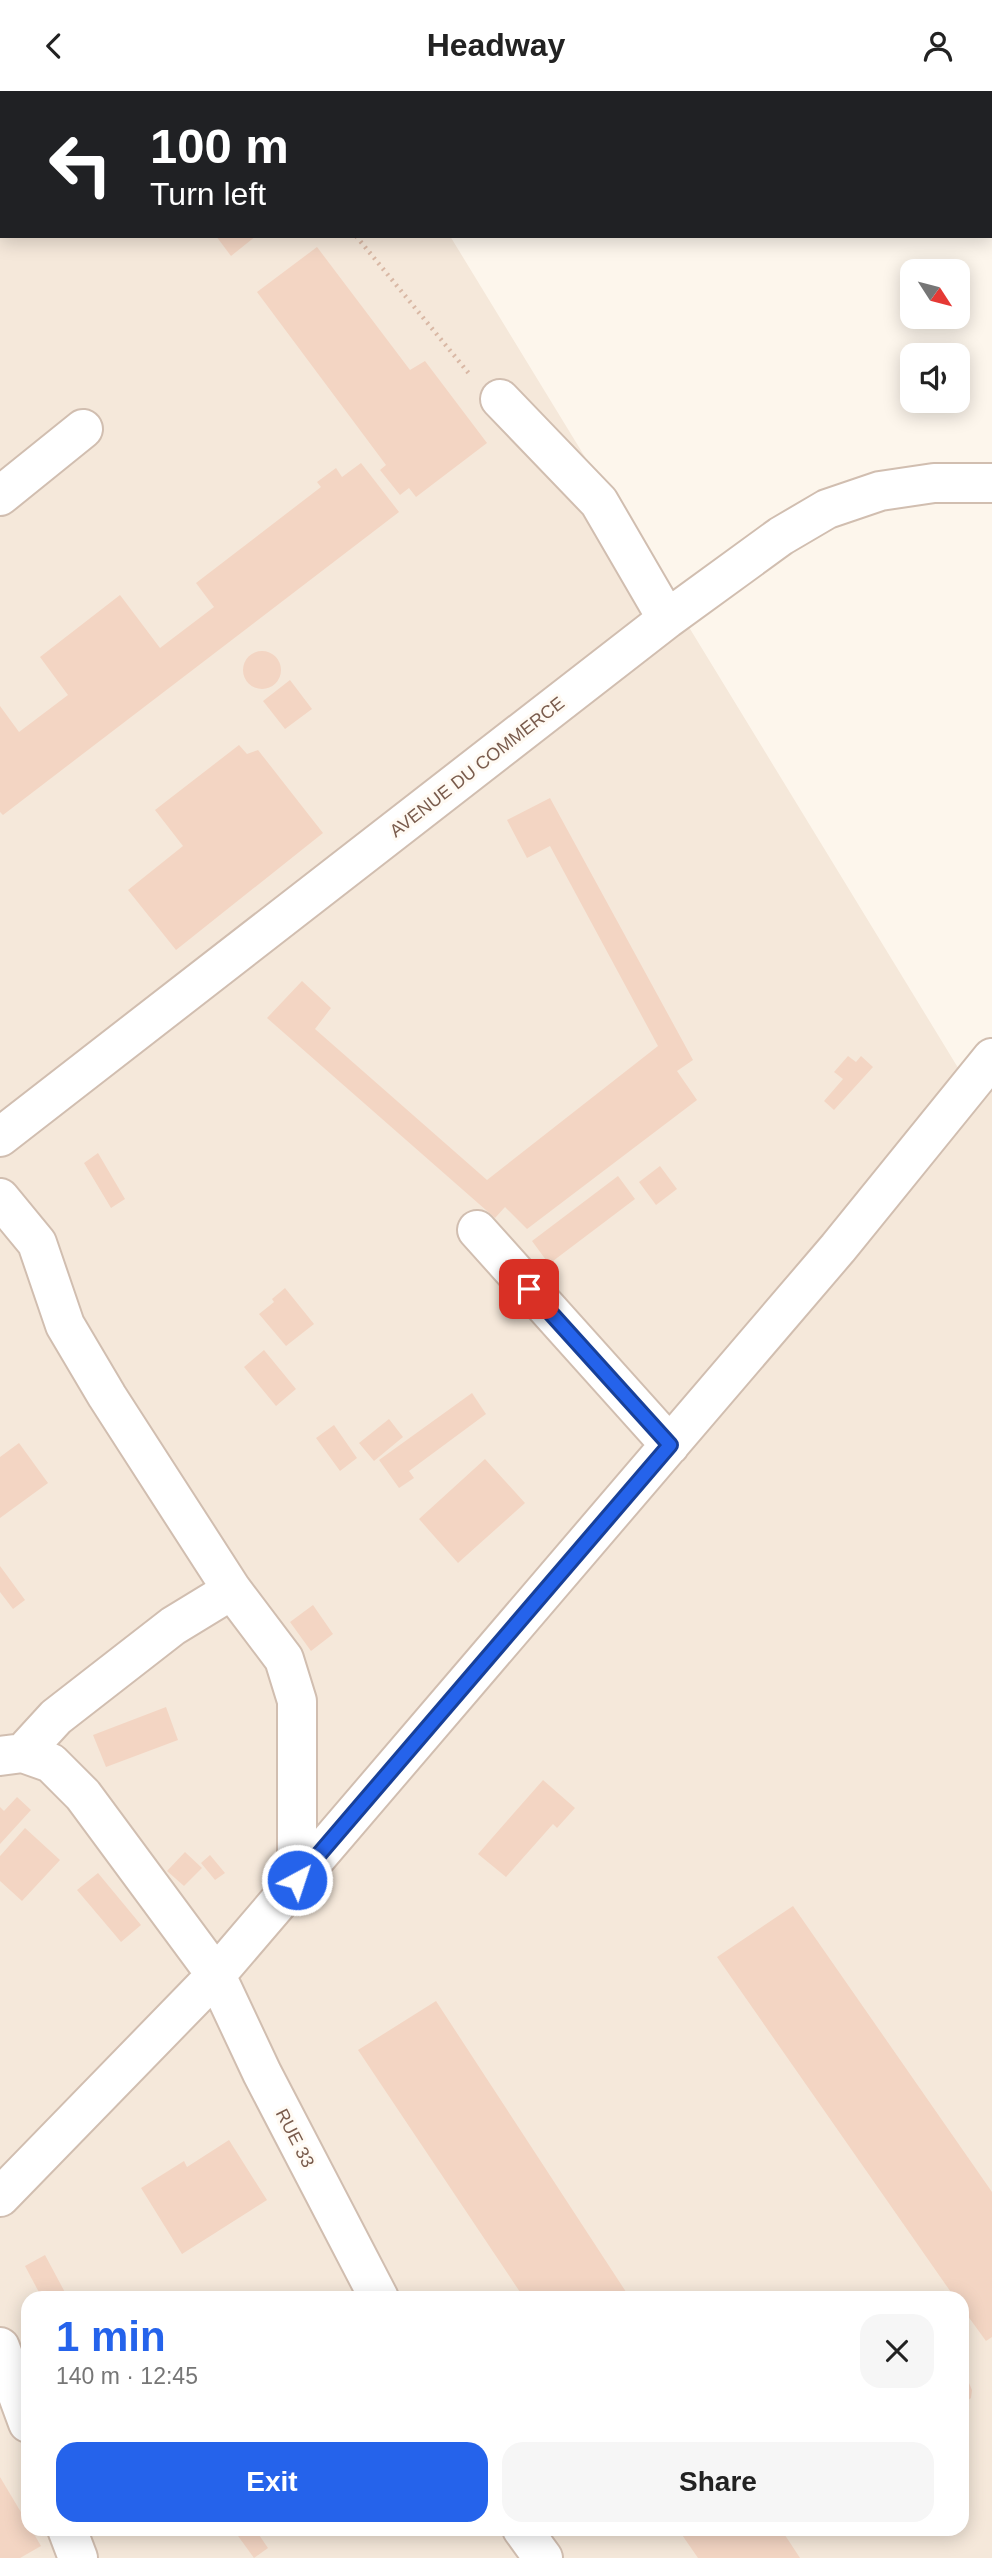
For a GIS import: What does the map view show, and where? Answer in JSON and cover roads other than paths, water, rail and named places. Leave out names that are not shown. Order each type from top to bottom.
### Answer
[{"type":"street","points":[[500,399],[599,502],[667,619]]},
{"type":"street","points":[[0,496],[83,429]]},
{"type":"street","name":"AVENUE DU COMMERCE","points":[[0,1137],[667,619],[781,536],[827,509],[880,491],[934,483],[992,483]]},
{"type":"street","points":[[0,2197],[216,1975],[838,1248],[992,1058]]},
{"type":"street","points":[[0,1198],[37,1243],[65,1325],[107,1396],[232,1590],[285,1659],[297,1701],[297,1880]]},
{"type":"street","points":[[477,1230],[670,1445]]},
{"type":"street","points":[[11,1754],[173,1626],[232,1590]]},
{"type":"street","name":"RUE 33","points":[[11,1754],[51,1763],[83,1795],[216,1975],[262,2073],[375,2291]]},
{"type":"street","points":[[0,2347],[21,2404]]},
{"type":"street","points":[[70,2536],[78,2558]]},
{"type":"street","points":[[527,2536],[543,2558]]}]
